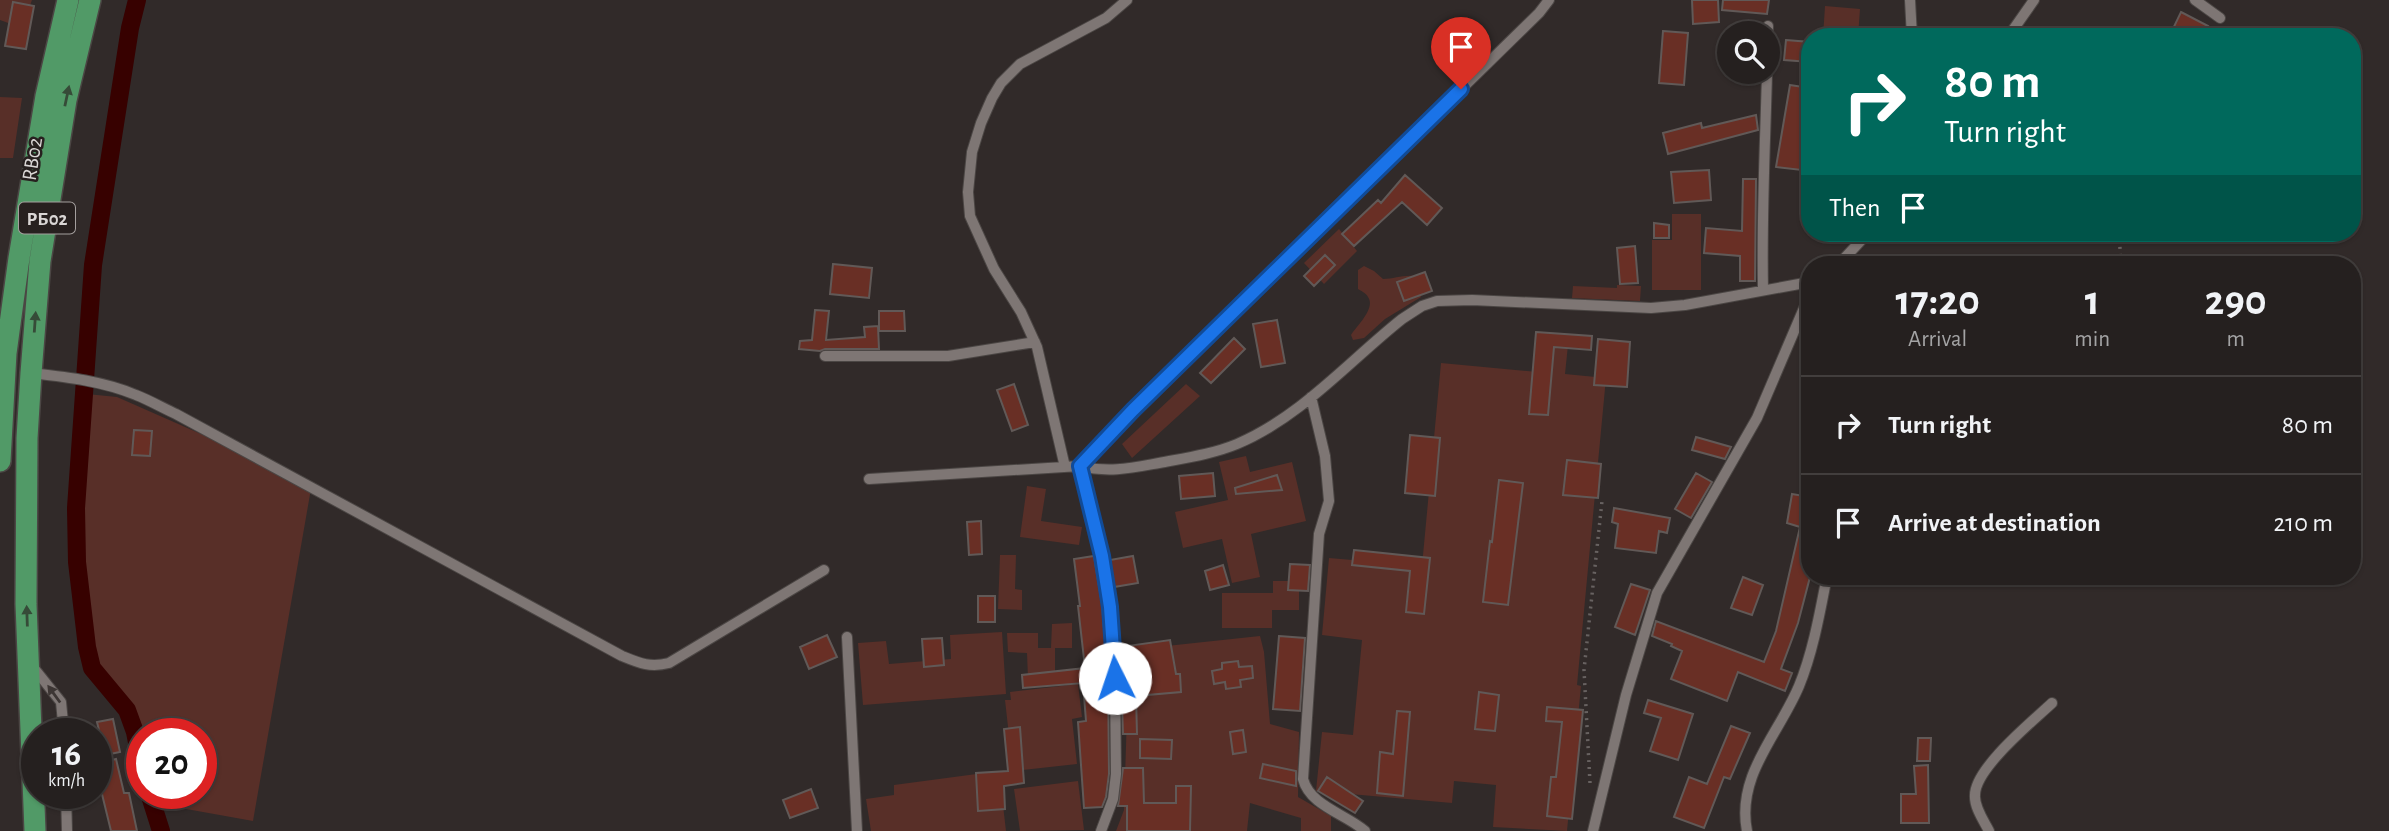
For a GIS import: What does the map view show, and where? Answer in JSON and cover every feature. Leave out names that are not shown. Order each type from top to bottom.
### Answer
[{"type":"highway","name":"RB02","points":[[2,438],[3,352],[46,96],[68,0]]},
{"type":"highway","name":"RB02","points":[[35,831],[26,604],[27,439],[31,373],[42,248],[66,100],[90,0]]},
{"type":"highway","name":"РБ02","points":[[0,461],[2,438]]},
{"type":"lane","points":[[1065,467],[1035,342],[1021,312],[994,269],[970,216],[968,191],[972,152],[992,98],[1009,74],[1020,64],[1106,18],[1127,0]]},
{"type":"lane","points":[[1080,466],[1124,419],[1539,13],[1549,0]]},
{"type":"lane","points":[[1910,0],[1912,28]]},
{"type":"lane","points":[[2014,28],[2034,0]]},
{"type":"lane","points":[[2195,0],[2221,18]]},
{"type":"lane","points":[[1763,290],[1767,84]]},
{"type":"lane","points":[[1846,256],[1860,242]]},
{"type":"lane","points":[[869,479],[1080,466],[1112,471],[1226,448],[1254,436],[1311,397],[1402,319],[1422,306],[1437,301],[1472,300],[1651,308],[1685,305],[1801,284]]},
{"type":"lane","points":[[1593,831],[1626,695],[1657,593],[1757,418],[1801,315]]},
{"type":"lane","points":[[825,356],[948,356],[1035,342]]},
{"type":"lane","points":[[31,373],[68,377],[134,394],[176,414],[622,656],[654,667],[669,663],[824,570]]},
{"type":"lane","points":[[1311,397],[1325,456],[1329,501],[1319,534],[1303,779],[1312,795],[1365,831]]},
{"type":"lane","points":[[1080,466],[1102,556],[1110,607],[1115,678],[1116,774],[1113,799],[1101,831]]},
{"type":"lane","points":[[1747,831],[1744,811],[1746,789],[1799,686],[1820,617],[1825,585]]},
{"type":"lane","points":[[847,637],[857,831]]},
{"type":"lane","points":[[29,662],[61,702],[63,718]]},
{"type":"lane","points":[[1989,831],[1974,797],[1977,784],[2002,750],[2053,703]]},
{"type":"lane","points":[[66,809],[67,831]]},
{"type":"path","points":[[1590,793],[1584,670],[1602,501]]},
{"type":"shaded area","points":[[0,0],[32,0],[22,28],[0,20]]},
{"type":"shaded area","points":[[1825,6],[1860,9],[1859,28],[1824,28]]},
{"type":"shaded area","points":[[0,97],[22,98],[13,158],[0,158]]},
{"type":"shaded area","points":[[1672,214],[1701,214],[1701,290],[1652,290],[1652,240],[1672,240]]},
{"type":"shaded area","points":[[1339,229],[1357,251],[1324,284],[1304,263]]},
{"type":"shaded area","points":[[1364,266],[1383,279],[1414,276],[1421,297],[1385,319],[1364,338],[1353,340],[1351,335],[1370,306],[1367,296],[1358,289],[1358,270]]},
{"type":"shaded area","points":[[1617,285],[1641,286],[1640,301],[1572,298],[1573,286],[1617,288]]},
{"type":"shaded area","points":[[1541,342],[1568,345],[1565,374],[1606,378],[1577,685],[1581,686],[1567,831],[1493,827],[1496,785],[1454,781],[1452,803],[1316,791],[1322,732],[1353,735],[1362,640],[1322,635],[1329,558],[1422,566],[1441,363],[1538,372]]},
{"type":"shaded area","points":[[1186,384],[1200,396],[1132,458],[1122,444]]},
{"type":"shaded area","points":[[87,394],[117,397],[312,483],[253,821],[186,809],[217,809],[217,718],[137,718],[132,706],[97,669],[84,566],[82,493]]},
{"type":"shaded area","points":[[1246,456],[1250,472],[1292,462],[1306,521],[1251,534],[1260,577],[1232,583],[1222,539],[1183,548],[1175,512],[1228,500],[1219,462]]},
{"type":"shaded area","points":[[1027,486],[1046,489],[1041,521],[1082,527],[1079,545],[1020,537]]},
{"type":"shaded area","points":[[1000,555],[1016,555],[1015,589],[1022,590],[1022,610],[998,609]]},
{"type":"shaded area","points":[[1273,581],[1299,581],[1299,610],[1272,610],[1272,628],[1222,628],[1222,593],[1273,593]]},
{"type":"shaded area","points":[[1072,623],[1072,648],[1055,648],[1055,678],[1028,678],[1027,653],[1008,652],[1007,633],[1038,633],[1038,648],[1051,648],[1052,624]]},
{"type":"shaded area","points":[[1002,632],[1006,694],[863,705],[858,643],[886,641],[889,664],[951,659],[950,635]]},
{"type":"shaded area","points":[[1260,636],[1264,652],[1270,724],[1299,732],[1298,797],[1331,816],[1331,831],[1301,831],[1301,818],[1250,803],[1247,831],[1116,831],[1124,810],[1129,650]]},
{"type":"shaded area","points":[[1078,684],[1082,717],[1072,719],[1077,764],[1013,771],[1005,700],[1011,700],[1010,692]]},
{"type":"shaded area","points":[[999,771],[1006,831],[871,831],[866,799],[894,795],[894,785]]},
{"type":"shaded area","points":[[1078,781],[1084,830],[1020,831],[1014,789]]},
{"type":"building","points":[[1692,0],[1718,0],[1719,21],[1693,24]]},
{"type":"building","points":[[1723,0],[1769,0],[1767,14],[1722,10]]},
{"type":"building","points":[[13,2],[34,6],[26,49],[5,46]]},
{"type":"building","points":[[2181,12],[2208,26],[2207,28],[2173,28]]},
{"type":"building","points":[[1663,31],[1688,33],[1684,85],[1659,83]]},
{"type":"building","points":[[1786,40],[1801,41],[1801,61],[1784,60]]},
{"type":"building","points":[[1790,85],[1801,87],[1801,170],[1776,167]]},
{"type":"building","points":[[1756,115],[1758,130],[1668,154],[1663,133],[1701,123],[1702,128]]},
{"type":"building","points":[[1709,170],[1711,200],[1674,203],[1671,172]]},
{"type":"building","points":[[1405,175],[1442,208],[1427,225],[1402,202],[1354,246],[1342,234],[1378,200],[1381,203]]},
{"type":"building","points":[[1743,179],[1756,179],[1755,281],[1740,281],[1740,256],[1704,253],[1706,228],[1742,231]]},
{"type":"building","points":[[1654,223],[1669,225],[1669,238],[1654,238]]},
{"type":"building","points":[[1635,246],[1638,283],[1620,284],[1617,248]]},
{"type":"building","points":[[1325,255],[1335,265],[1314,286],[1304,276]]},
{"type":"building","points":[[833,264],[872,268],[869,298],[830,294]]},
{"type":"building","points":[[1425,272],[1432,291],[1404,301],[1397,282]]},
{"type":"building","points":[[815,310],[829,311],[826,340],[865,337],[864,327],[878,326],[879,349],[799,349],[800,341],[812,340]]},
{"type":"building","points":[[879,311],[904,311],[905,331],[879,331]]},
{"type":"building","points":[[1277,320],[1285,363],[1261,367],[1253,324]]},
{"type":"building","points":[[1536,332],[1592,336],[1591,350],[1554,347],[1548,415],[1529,414]]},
{"type":"building","points":[[1234,338],[1245,349],[1211,383],[1200,373]]},
{"type":"building","points":[[1598,339],[1630,342],[1627,387],[1594,385]]},
{"type":"building","points":[[1014,384],[1028,425],[1012,431],[997,390]]},
{"type":"building","points":[[134,430],[152,431],[150,456],[132,455]]},
{"type":"building","points":[[1410,435],[1440,438],[1435,496],[1405,493]]},
{"type":"building","points":[[1696,437],[1731,447],[1725,459],[1692,450]]},
{"type":"building","points":[[1567,460],[1601,464],[1598,498],[1563,495]]},
{"type":"building","points":[[1213,473],[1215,496],[1181,499],[1179,476]]},
{"type":"building","points":[[1696,473],[1712,482],[1691,518],[1675,509]]},
{"type":"building","points":[[1277,475],[1282,490],[1236,494],[1235,488]]},
{"type":"building","points":[[1499,480],[1523,483],[1508,605],[1483,602]]},
{"type":"building","points":[[1792,494],[1801,496],[1801,585],[1808,585],[1798,623],[1781,669],[1792,673],[1785,691],[1738,672],[1727,701],[1671,679],[1682,651],[1652,636],[1656,621],[1764,662],[1776,631],[1800,527],[1787,523]]},
{"type":"building","points":[[1614,508],[1670,518],[1667,533],[1659,531],[1656,553],[1615,548],[1618,524],[1612,522]]},
{"type":"building","points":[[981,521],[982,554],[969,555],[967,522]]},
{"type":"building","points":[[1354,550],[1430,558],[1424,614],[1406,612],[1410,571],[1352,565]]},
{"type":"building","points":[[1094,556],[1102,604],[1108,678],[1109,774],[1102,807],[1084,808],[1078,722],[1086,721],[1083,683],[1023,688],[1022,675],[1085,668],[1074,559]]},
{"type":"building","points":[[1133,556],[1138,583],[1114,587],[1110,560]]},
{"type":"building","points":[[1290,564],[1310,565],[1308,591],[1288,590]]},
{"type":"building","points":[[1223,565],[1229,585],[1210,590],[1205,571]]},
{"type":"building","points":[[1743,577],[1763,585],[1752,615],[1731,608]]},
{"type":"building","points":[[1631,584],[1650,590],[1635,635],[1615,627]]},
{"type":"building","points":[[978,596],[995,596],[995,622],[978,622]]},
{"type":"building","points":[[827,635],[837,657],[809,669],[800,647]]},
{"type":"building","points":[[1279,636],[1305,638],[1300,711],[1273,709]]},
{"type":"building","points":[[942,638],[944,665],[924,667],[922,639]]},
{"type":"building","points":[[1170,640],[1176,674],[1180,674],[1181,692],[1136,696],[1137,734],[1123,734],[1120,647]]},
{"type":"building","points":[[1238,661],[1239,667],[1252,666],[1253,678],[1240,680],[1241,687],[1226,689],[1225,682],[1214,684],[1212,671],[1222,669],[1222,663]]},
{"type":"building","points":[[1479,692],[1499,695],[1495,731],[1475,729]]},
{"type":"building","points":[[1648,700],[1693,714],[1678,760],[1650,751],[1661,718],[1644,713]]},
{"type":"building","points":[[1547,707],[1583,710],[1572,819],[1547,816],[1551,777],[1556,777],[1562,722],[1546,721]]},
{"type":"building","points":[[1397,711],[1410,712],[1403,796],[1377,793],[1380,752],[1393,754]]},
{"type":"building","points":[[112,719],[120,752],[112,754]]},
{"type":"building","points":[[1731,726],[1750,733],[1730,779],[1724,777],[1704,828],[1674,817],[1689,777],[1707,784]]},
{"type":"building","points":[[1020,727],[1024,783],[1004,786],[1005,809],[978,811],[976,773],[1008,771],[1004,729]]},
{"type":"building","points":[[1243,730],[1246,752],[1233,754],[1230,732]]},
{"type":"building","points":[[1918,738],[1931,738],[1930,761],[1917,761]]},
{"type":"building","points":[[1140,739],[1172,740],[1171,759],[1140,758]]},
{"type":"building","points":[[116,759],[126,793],[126,809],[132,809],[137,831],[111,831],[106,809],[112,809],[112,760]]},
{"type":"building","points":[[1263,764],[1296,771],[1296,786],[1260,778]]},
{"type":"building","points":[[1928,765],[1929,823],[1901,823],[1901,794],[1916,794],[1914,766]]},
{"type":"building","points":[[1123,768],[1143,768],[1144,803],[1176,803],[1176,786],[1191,786],[1190,831],[1127,831],[1127,806],[1118,806]]},
{"type":"building","points":[[1327,777],[1363,801],[1355,813],[1318,791]]},
{"type":"building","points":[[811,789],[818,808],[790,818],[783,800]]},
{"type":"waterway","points":[[130,718],[127,710],[92,668],[77,562],[76,508],[93,265],[130,28],[137,0]]},
{"type":"waterway","points":[[154,809],[161,831]]},
{"type":"route","points":[[1115,678],[1110,607],[1102,556],[1080,466],[1133,410],[1461,89]]}]
